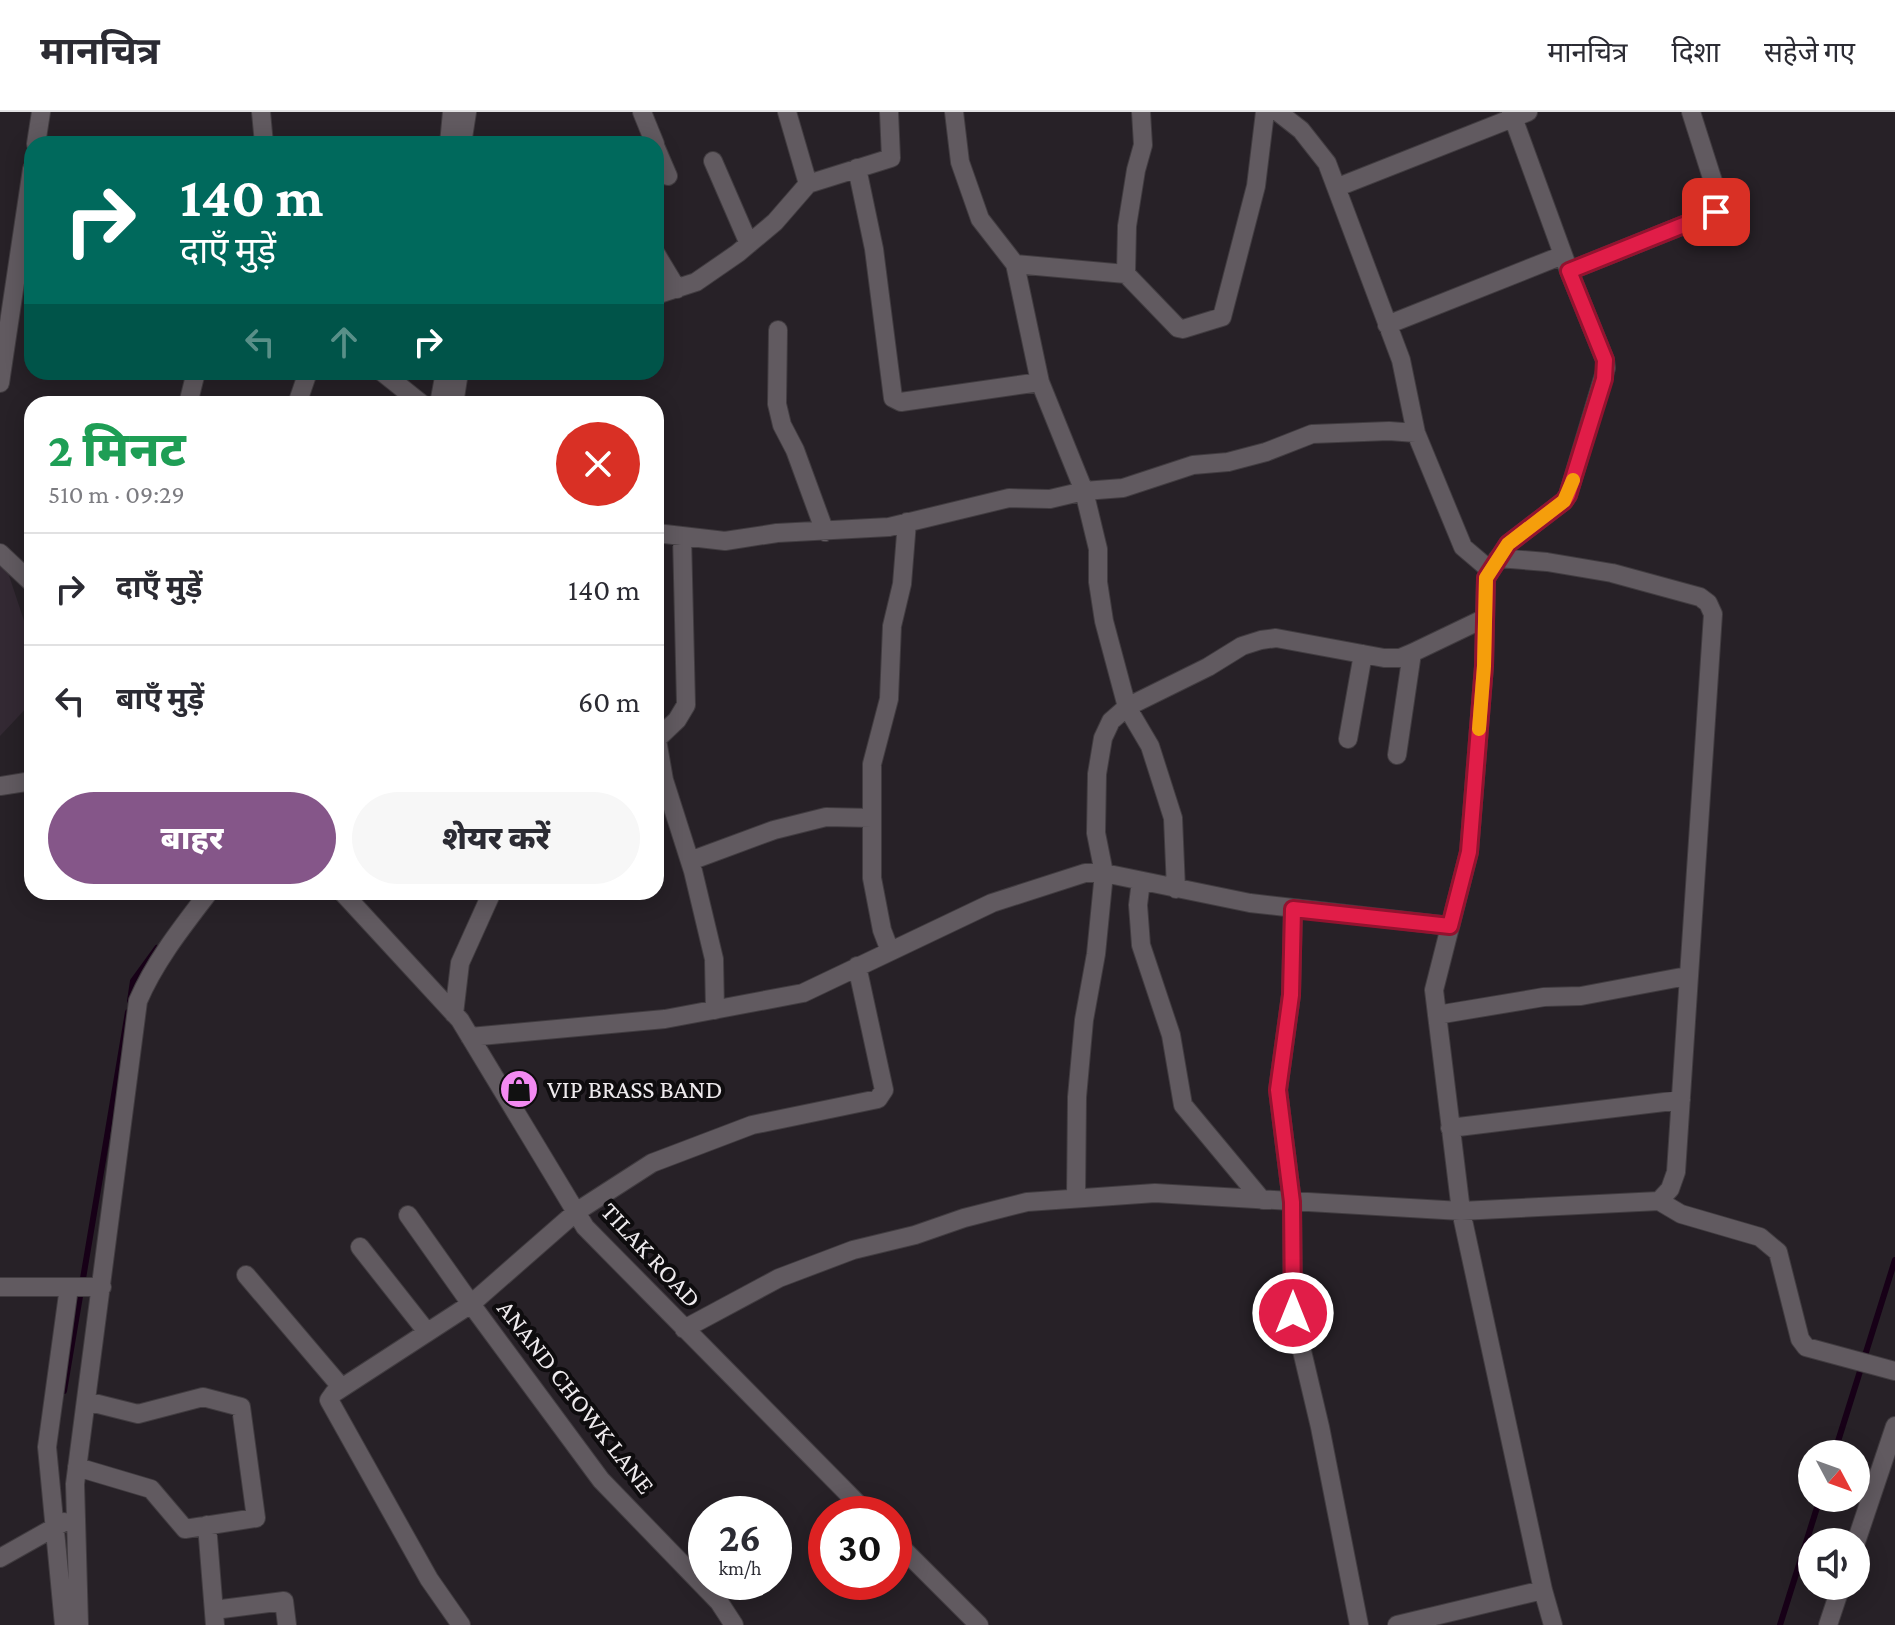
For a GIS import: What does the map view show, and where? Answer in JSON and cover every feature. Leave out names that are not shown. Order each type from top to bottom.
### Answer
[{"type":"street","points":[[37,136],[41,112]]},
{"type":"street","points":[[261,112],[263,136]]},
{"type":"street","points":[[450,136],[452,112]]},
{"type":"street","points":[[463,136],[467,112]]},
{"type":"street","points":[[642,112],[651,136]]},
{"type":"street","points":[[787,112],[808,184]]},
{"type":"street","points":[[664,293],[696,282],[749,244],[775,222],[808,184],[891,158],[889,112]]},
{"type":"street","points":[[954,112],[960,162],[980,219],[1015,264],[1040,382],[1084,491],[1098,549],[1098,582],[1104,621],[1127,707],[1150,746],[1173,818],[1176,889]]},
{"type":"street","points":[[1126,274],[1127,226],[1143,145],[1141,112]]},
{"type":"street","points":[[1015,264],[1126,274],[1178,328],[1218,320],[1222,317],[1256,186],[1265,112]]},
{"type":"street","points":[[1278,112],[1301,130],[1319,151],[1338,187],[1401,360],[1416,433],[1463,547],[1494,564],[1547,562],[1612,573],[1700,597],[1708,603],[1713,614],[1676,1172],[1670,1189],[1659,1201]]},
{"type":"street","points":[[1387,325],[1716,212],[1720,206],[1719,200],[1691,112]]},
{"type":"street","points":[[1338,187],[1517,114],[1566,263],[1605,360],[1604,379],[1568,495],[1508,544],[1486,578],[1484,666],[1469,852],[1434,990],[1461,1211],[1553,1625]]},
{"type":"street","points":[[713,161],[749,244]]},
{"type":"street","points":[[664,167],[668,176]]},
{"type":"street","points":[[857,168],[874,249],[893,398],[901,402],[1040,382]]},
{"type":"street","points":[[0,383],[24,222]]},
{"type":"street","points":[[664,267],[677,289]]},
{"type":"street","points":[[778,330],[777,404],[782,425],[795,450],[825,532]]},
{"type":"street","points":[[392,380],[412,396]]},
{"type":"street","points":[[664,534],[725,541],[777,533],[889,527],[1009,498],[1050,499],[1084,491],[1123,488],[1193,465],[1228,462],[1275,449],[1312,434],[1416,433]]},
{"type":"street","points":[[890,951],[882,930],[872,878],[872,764],[889,699],[892,626],[902,584],[907,522]]},
{"type":"street","points":[[664,732],[686,705],[682,536]]},
{"type":"street","points":[[0,553],[24,576]]},
{"type":"street","points":[[1076,1198],[1077,1097],[1104,873],[1096,833],[1097,774],[1103,738],[1111,721],[1127,707],[1208,667],[1242,646],[1261,640],[1276,638],[1384,658],[1400,658],[1485,618]]},
{"type":"street","points":[[1397,755],[1412,653]]},
{"type":"street","points":[[1348,739],[1363,654]]},
{"type":"street","points":[[664,780],[690,861],[714,959],[715,1010]]},
{"type":"street","points":[[0,786],[24,782]]},
{"type":"street","points":[[690,861],[774,830],[826,817],[872,818]]},
{"type":"street","points":[[470,1037],[665,1019],[803,993],[992,903],[1085,873],[1104,873],[1293,909],[1450,926]]},
{"type":"street","points":[[1141,881],[1138,905],[1141,945],[1171,1035],[1183,1105],[1262,1200]]},
{"type":"street","points":[[79,1625],[77,1467],[138,1001],[177,935],[203,900]]},
{"type":"street","name":"TILAK ROAD","points":[[349,900],[454,1014],[585,1227],[850,1496]]},
{"type":"street","points":[[454,1014],[460,963],[488,900]]},
{"type":"street","points":[[1293,909],[1291,995],[1278,1090],[1292,1202],[1293,1313],[1320,1427],[1359,1625]]},
{"type":"street","name":"ANAND CHOWK LANE","points":[[734,1625],[719,1602],[601,1480],[471,1304],[576,1212],[652,1163],[752,1125],[878,1099],[884,1090],[857,966]]},
{"type":"street","points":[[1437,1015],[1544,997],[1581,996],[1687,976]]},
{"type":"street","points":[[1450,1128],[1681,1100]]},
{"type":"street","points":[[684,1329],[779,1278],[853,1250],[1027,1202],[1155,1193],[1461,1211],[1659,1201],[1681,1214],[1760,1237],[1778,1252],[1800,1339],[1811,1350],[1895,1371]]},
{"type":"street","points":[[408,1215],[471,1304],[342,1388],[329,1400],[429,1579],[461,1625]]},
{"type":"street","points":[[360,1247],[427,1332]]},
{"type":"street","points":[[246,1275],[342,1388]]},
{"type":"street","points":[[0,1287],[102,1287]]},
{"type":"street","points":[[64,1625],[47,1447],[69,1287]]},
{"type":"street","points":[[77,1467],[151,1489],[185,1529],[256,1518],[241,1407],[203,1397],[138,1414],[86,1401]]},
{"type":"street","points":[[1861,1528],[1895,1426]]},
{"type":"street","points":[[0,1558],[76,1515]]},
{"type":"street","points":[[207,1525],[215,1617],[284,1601],[287,1625]]},
{"type":"street","points":[[912,1558],[979,1625]]},
{"type":"street","points":[[1397,1625],[1543,1590]]},
{"type":"street","points":[[1828,1625],[1836,1600]]},
{"type":"shaded area","points":[[0,548],[24,621],[24,710],[0,736]]},
{"type":"waterway","points":[[130,1001],[133,981],[157,948]]},
{"type":"waterway","points":[[64,1391],[128,1012]]},
{"type":"waterway","points":[[1838,1440],[1895,1260]]},
{"type":"waterway","points":[[1780,1625],[1816,1512]]},
{"type":"slow traffic","points":[[1479,729],[1486,578],[1508,544],[1564,501],[1573,480]]},
{"type":"place","name":"VIP BRASS BAND","points":[[519,1089]]},
{"type":"route","points":[[1293,1313],[1292,1202],[1278,1090],[1291,995],[1293,909],[1450,926],[1469,852],[1484,666],[1486,578],[1508,544],[1568,495],[1606,368],[1569,271],[1716,212]]}]
